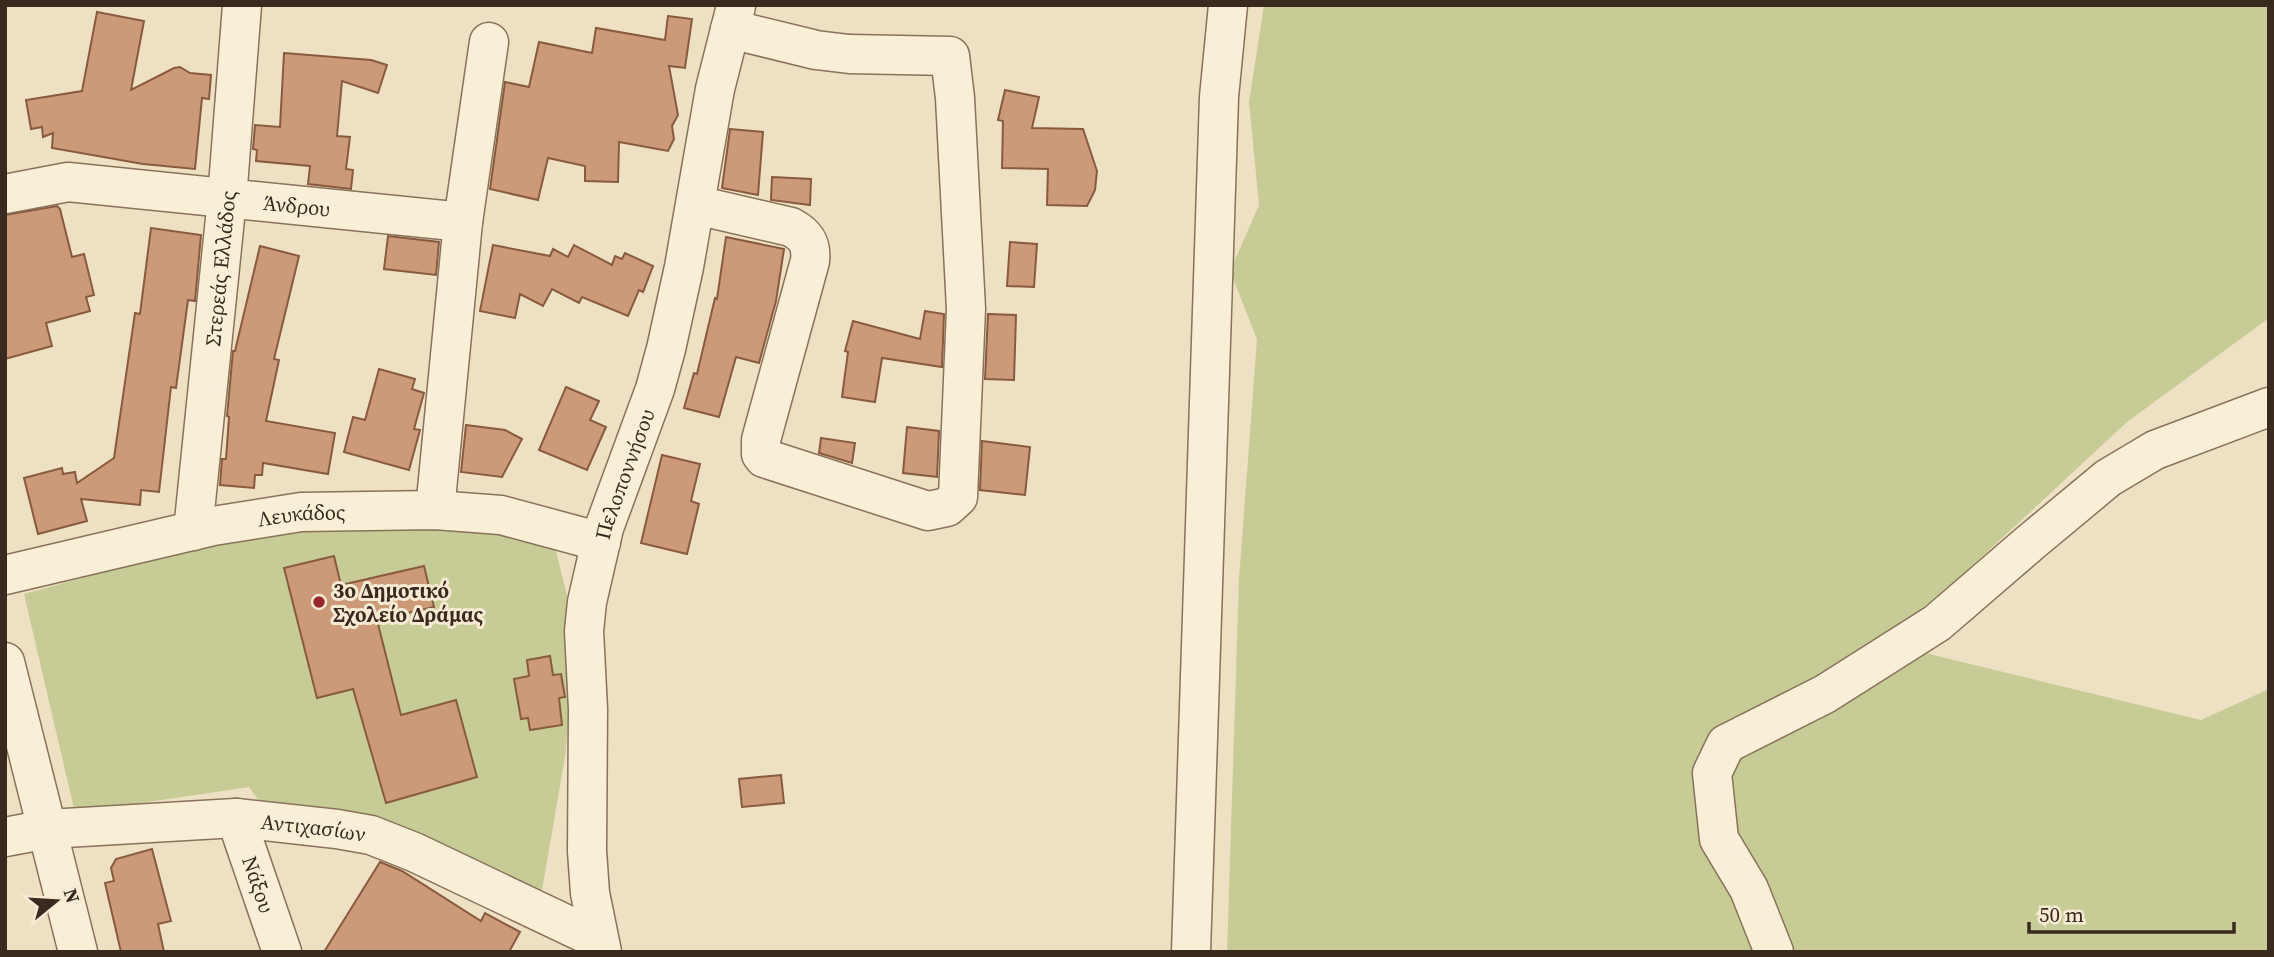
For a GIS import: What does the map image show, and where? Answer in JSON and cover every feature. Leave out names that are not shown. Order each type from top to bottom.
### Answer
[{"type":"street","name":"Στερεάς Ελλάδος","points":[[192,531],[227,199],[242,5]]},
{"type":"street","points":[[1191,952],[1219,97],[1228,5]]},
{"type":"street","points":[[696,205],[791,227],[801,232],[810,247],[810,261],[761,439],[761,454],[764,458],[928,511],[947,507],[958,497],[966,309],[955,98],[950,56],[849,54],[816,50],[733,17]]},
{"type":"street","name":"Πελοποννήσου","points":[[601,946],[590,893],[586,841],[588,709],[584,631],[587,602],[601,542],[655,389],[676,305],[696,205],[712,102],[733,17]]},
{"type":"street","points":[[435,510],[463,222],[489,42]]},
{"type":"street","name":"Άνδρου","points":[[5,194],[68,182],[463,222]]},
{"type":"street","points":[[1774,952],[1749,889],[1719,839],[1712,773],[1726,744],[1825,695],[1937,623],[2108,478],[2155,450],[2269,407]]},
{"type":"street","name":"Λευκάδος","points":[[5,575],[192,531],[301,512],[435,510],[500,515],[601,542]]},
{"type":"street","points":[[5,662],[78,952]]},
{"type":"street","name":"Αντιχασίων","points":[[5,837],[48,829],[236,818],[297,823],[371,835],[427,858],[601,946]]},
{"type":"street","name":"Νάξου","points":[[236,818],[282,952]]},
{"type":"green space","points":[[1264,5],[2269,5],[2269,318],[2127,422],[1888,644],[2201,720],[2269,689],[2269,952],[1227,952],[1239,579],[1257,339],[1230,271],[1259,205],[1249,102]]},
{"type":"green space","points":[[352,519],[521,535],[554,543],[569,603],[573,678],[565,757],[542,890],[404,826],[323,808],[259,801],[249,787],[75,813],[24,594],[250,531]]},
{"type":"building","points":[[97,12],[144,21],[131,90],[174,68],[211,75],[209,99],[202,98],[195,169],[143,164],[52,148],[53,133],[43,137],[42,127],[31,129],[26,100],[82,91]]},
{"type":"building","points":[[668,16],[692,19],[685,68],[669,66],[678,115],[672,126],[674,139],[668,151],[619,142],[618,182],[585,181],[585,166],[548,158],[538,200],[490,189],[505,82],[529,87],[539,42],[592,53],[596,28],[665,40]]},
{"type":"building","points":[[284,53],[371,60],[387,65],[378,93],[342,81],[337,136],[350,137],[346,169],[353,170],[351,189],[308,184],[310,166],[256,161],[257,150],[253,149],[255,125],[280,127]]},
{"type":"building","points":[[1005,90],[1039,97],[1032,128],[1083,129],[1097,171],[1095,190],[1087,206],[1047,205],[1048,169],[1002,168],[1003,121],[998,120]]},
{"type":"building","points":[[730,129],[763,132],[758,195],[722,188]]},
{"type":"building","points":[[772,177],[811,179],[810,205],[771,200]]},
{"type":"building","points":[[57,206],[72,257],[84,254],[94,295],[86,297],[90,311],[46,323],[52,346],[5,359],[5,215]]},
{"type":"building","points":[[151,228],[201,235],[195,301],[188,300],[176,388],[171,387],[159,492],[141,490],[140,505],[81,499],[87,521],[38,534],[24,478],[62,468],[63,474],[75,472],[77,483],[114,458],[135,313],[140,314]]},
{"type":"building","points":[[388,236],[439,242],[436,275],[384,269]]},
{"type":"building","points":[[726,237],[784,249],[776,301],[759,363],[736,357],[719,417],[684,408],[694,373],[697,374],[715,298],[717,299]]},
{"type":"building","points":[[1010,242],[1037,244],[1034,287],[1007,286]]},
{"type":"building","points":[[493,245],[550,256],[553,249],[568,257],[574,245],[612,265],[615,256],[622,259],[625,253],[653,266],[643,292],[639,290],[628,316],[582,297],[579,303],[552,289],[543,306],[520,294],[515,318],[480,311]]},
{"type":"building","points":[[260,246],[299,256],[274,359],[279,360],[266,421],[335,433],[328,474],[263,463],[262,475],[255,475],[254,488],[220,485],[222,459],[226,459],[233,351]]},
{"type":"building","points":[[925,311],[944,314],[942,367],[882,358],[875,402],[842,397],[848,352],[845,351],[853,321],[920,339]]},
{"type":"building","points":[[988,314],[1016,315],[1014,380],[985,379]]},
{"type":"building","points":[[379,369],[415,379],[412,389],[424,393],[414,429],[420,430],[409,470],[344,452],[353,417],[365,420]]},
{"type":"building","points":[[566,387],[599,401],[590,420],[606,427],[587,470],[539,450]]},
{"type":"building","points":[[466,425],[505,430],[522,439],[502,477],[461,472]]},
{"type":"building","points":[[907,427],[939,431],[937,477],[903,473]]},
{"type":"building","points":[[821,438],[855,443],[852,463],[819,453]]},
{"type":"building","points":[[982,441],[1030,447],[1025,495],[980,490]]},
{"type":"building","points":[[662,455],[700,464],[691,501],[699,504],[687,554],[641,543]]},
{"type":"building","points":[[334,556],[341,585],[424,566],[434,607],[377,620],[401,715],[456,700],[477,777],[386,803],[353,689],[317,698],[284,568]]},
{"type":"building","points":[[550,656],[553,675],[561,674],[565,697],[559,698],[562,725],[530,730],[528,718],[521,719],[514,679],[529,676],[527,660]]},
{"type":"building","points":[[781,775],[784,803],[742,807],[739,779]]},
{"type":"building","points":[[152,849],[171,921],[158,924],[164,952],[121,952],[105,883],[114,881],[111,868],[116,859]]},
{"type":"building","points":[[380,862],[402,871],[481,921],[485,913],[520,932],[509,952],[324,952]]},
{"type":"place","name":"3ο Δημοτικό Σχολείο Δράμας","points":[[319,602]]}]
